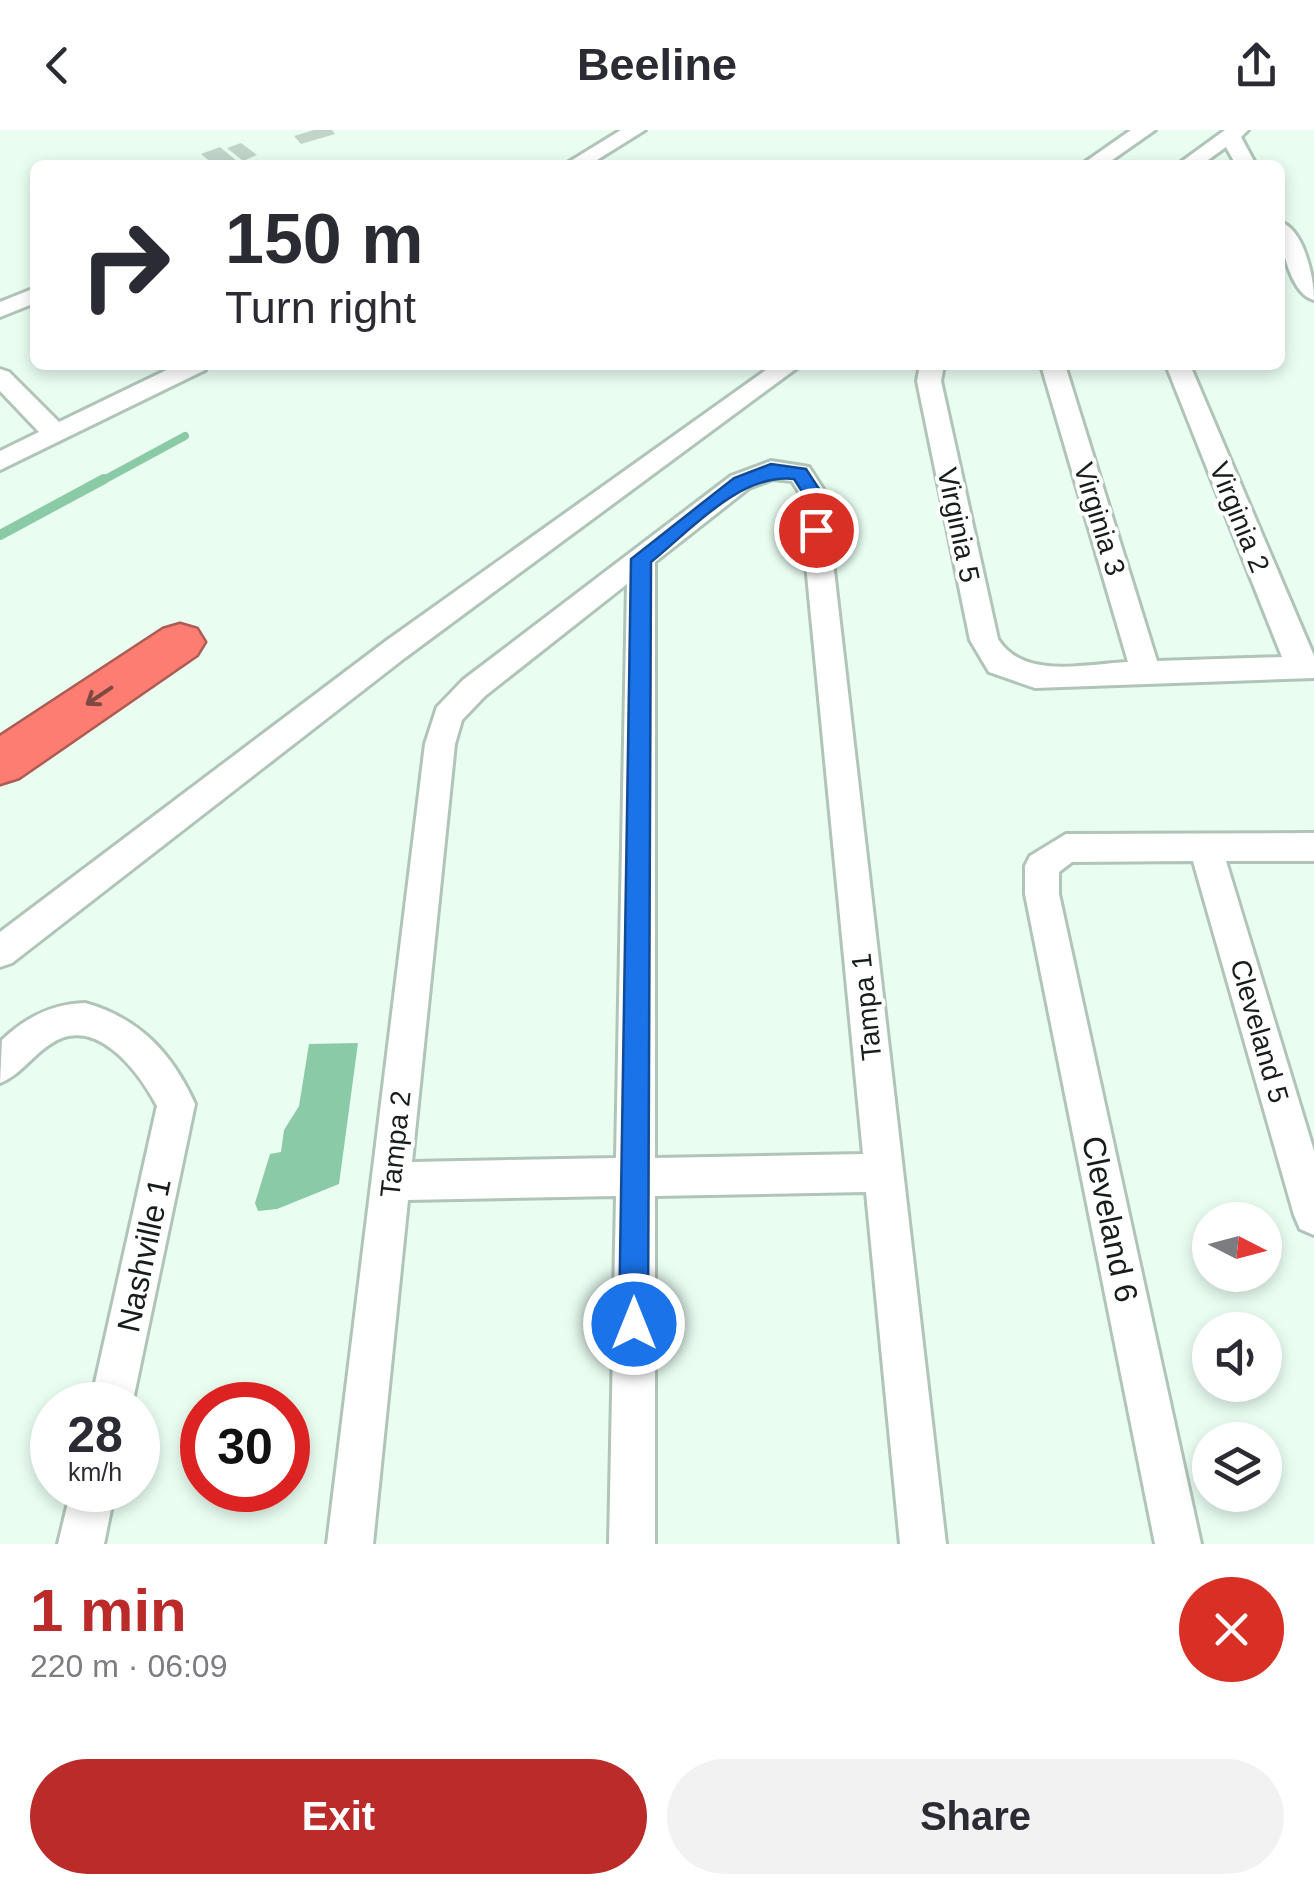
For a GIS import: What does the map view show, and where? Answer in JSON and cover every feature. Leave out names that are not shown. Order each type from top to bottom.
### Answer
[{"type":"highway","points":[[0,763],[180,642]]},
{"type":"street","points":[[586,130],[615,143]]},
{"type":"street","points":[[583,160],[635,130]]},
{"type":"street","points":[[1099,160],[1145,130]]},
{"type":"street","points":[[1194,160],[1234,133],[1244,160]]},
{"type":"street","points":[[1285,241],[1308,295]]},
{"type":"street","points":[[0,310],[30,297]]},
{"type":"street","points":[[0,462],[186,370]]},
{"type":"street","points":[[0,952],[396,649],[782,370]]},
{"type":"street","name":"Virginia 3","points":[[1055,370],[1146,674]]},
{"type":"street","name":"Virginia 2","points":[[1180,370],[1308,668]]},
{"type":"street","name":"Virginia 5","points":[[930,373],[984,640],[999,664],[1036,677],[1146,674]]},
{"type":"street","points":[[0,377],[55,433]]},
{"type":"street","name":"Tampa 1","points":[[641,559],[740,482],[771,470],[800,473],[812,492],[923,1544]]},
{"type":"street","points":[[632,1544],[641,559]]},
{"type":"street","name":"Tampa 2","points":[[350,1544],[440,744],[448,715],[474,688],[641,559]]},
{"type":"street","points":[[1146,674],[1308,668]]},
{"type":"street","points":[[1206,847],[1314,847]]},
{"type":"street","name":"Cleveland 6","points":[[1178,1544],[1042,894],[1042,866],[1066,848],[1206,847]]},
{"type":"street","name":"Cleveland 5","points":[[1206,847],[1314,1215]]},
{"type":"street","name":"Nashville 1","points":[[0,1066],[44,1028],[78,1018],[112,1026],[162,1074],[176,1104],[116,1382]]},
{"type":"street","points":[[391,1181],[883,1173]]},
{"type":"street","points":[[81,1544],[88,1512]]},
{"type":"shaded area","points":[[358,1043],[339,1184],[277,1209],[258,1211],[255,1203],[270,1154],[281,1152],[284,1130],[299,1106],[309,1044]]},
{"type":"building","points":[[332,130],[335,134],[301,144],[294,136]]},
{"type":"building","points":[[241,143],[257,155],[242,160],[227,148]]},
{"type":"building","points":[[220,147],[236,160],[208,160],[201,154]]},
{"type":"waterway","points":[[100,482],[185,436]]},
{"type":"waterway","points":[[0,535],[104,479]]},
{"type":"route","points":[[634,1324],[641,559],[740,482],[771,470],[800,473],[812,492],[816,530]]}]
